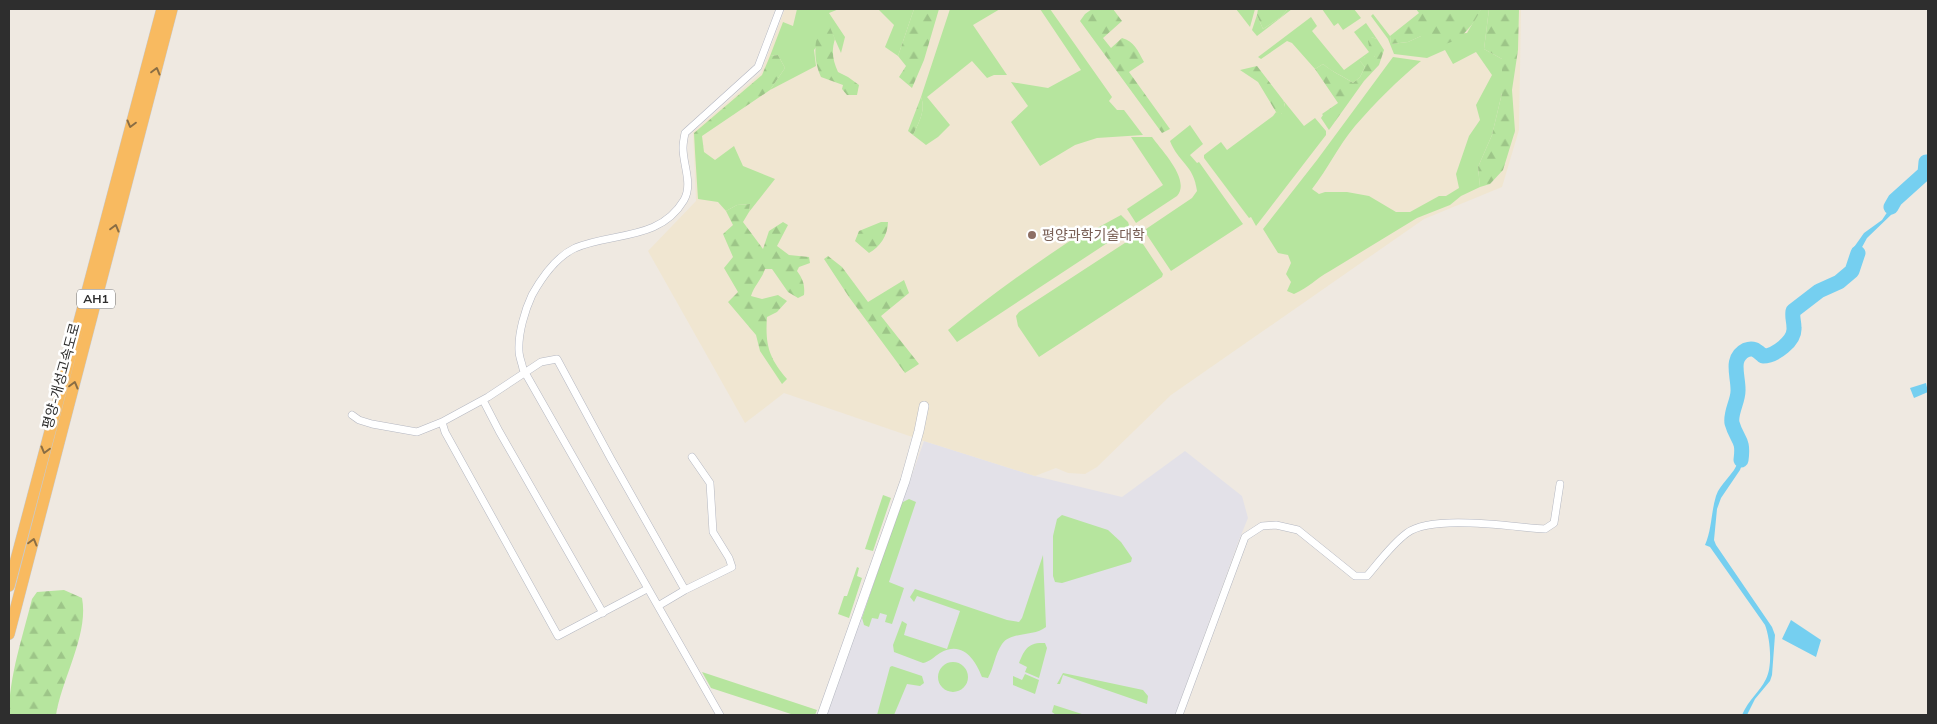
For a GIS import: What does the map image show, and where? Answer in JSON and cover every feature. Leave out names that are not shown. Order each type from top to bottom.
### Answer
[{"type":"highway","name":"평양-개성고속도로","points":[[9,586],[162,9]]},
{"type":"highway","name":"평양-개성고속도로","points":[[9,634],[172,9]]},
{"type":"street","points":[[720,715],[525,372],[519,351],[529,302],[541,279],[561,257],[575,248],[603,240],[639,234],[661,224],[684,200],[687,177],[683,148],[685,133],[758,67],[780,9]]},
{"type":"street","points":[[352,415],[359,420],[372,424],[417,432],[442,422],[483,400],[541,362],[557,359],[611,459],[686,590]]},
{"type":"street","points":[[483,400],[498,431],[602,613]]},
{"type":"street","points":[[822,715],[905,481],[924,406]]},
{"type":"street","points":[[442,422],[445,432],[558,636],[647,589]]},
{"type":"street","points":[[658,606],[732,567],[729,558],[713,532],[710,483],[692,457]]},
{"type":"street","points":[[1179,715],[1245,537],[1262,526],[1276,525],[1298,530],[1355,576],[1367,576],[1407,533],[1418,527],[1455,522],[1545,529],[1554,523],[1560,484]]},
{"type":"shaded area","name":"평양과학기술대학","points":[[785,9],[1521,9],[1519,130],[1502,187],[1424,219],[1171,395],[1097,467],[1085,474],[1068,473],[1056,468],[1035,476],[924,441],[784,393],[745,423],[648,251],[696,201],[693,132],[761,73]]},
{"type":"shaded area","points":[[924,441],[1035,476],[1122,497],[1185,451],[1242,496],[1248,518],[1175,715],[827,715]]},
{"type":"green space","points":[[797,9],[839,9],[829,13],[845,37],[841,53],[830,28],[814,50],[816,66],[770,90],[785,68],[778,55],[770,56],[783,22],[793,26]]},
{"type":"green space","points":[[878,9],[914,9],[898,56],[885,47],[894,25]]},
{"type":"green space","points":[[914,9],[939,9],[924,60],[912,88],[899,77],[906,66],[898,56]]},
{"type":"green space","points":[[950,9],[1000,9],[973,25],[1007,75],[994,75],[987,78],[972,61],[927,97],[950,125],[938,137],[926,145],[913,135],[923,107],[921,97]]},
{"type":"green space","points":[[1040,9],[1050,9],[1112,97],[1109,101],[1117,110],[1124,110],[1143,135],[1097,138],[1075,145],[1040,166],[1011,122],[1028,106],[1011,82],[1048,88],[1081,70]]},
{"type":"green space","points":[[1092,9],[1113,9],[1122,21],[1103,38],[1111,48],[1122,38],[1130,41],[1135,47],[1144,62],[1129,72],[1170,129],[1162,133],[1080,21]]},
{"type":"green space","points":[[1236,9],[1255,9],[1250,27]]},
{"type":"green space","points":[[1258,9],[1288,9],[1281,17],[1263,29],[1257,15]]},
{"type":"green space","points":[[1288,9],[1292,9],[1257,36],[1252,30],[1257,15],[1263,29],[1281,17]]},
{"type":"green space","points":[[1322,9],[1354,9],[1361,18],[1343,30],[1338,23],[1334,26]]},
{"type":"green space","points":[[1416,9],[1481,9],[1471,26],[1456,39],[1448,43],[1430,42],[1421,36],[1408,42],[1391,44],[1390,36],[1419,13]]},
{"type":"green space","points":[[1481,9],[1489,9],[1484,49],[1502,59],[1502,93],[1492,135],[1478,167],[1480,187],[1461,196],[1450,205],[1417,218],[1300,291],[1294,294],[1287,291],[1291,282],[1286,274],[1291,263],[1288,255],[1278,253],[1263,229],[1393,57],[1421,61],[1387,92],[1355,126],[1312,189],[1319,194],[1325,192],[1347,192],[1369,196],[1396,212],[1410,212],[1439,196],[1446,196],[1459,188],[1456,174],[1469,136],[1480,120],[1476,105],[1492,75],[1476,52],[1453,64],[1445,50],[1427,58],[1394,54],[1388,39],[1371,16],[1373,14],[1390,36],[1391,44],[1408,42],[1421,36],[1467,33]]},
{"type":"green space","points":[[1489,9],[1519,9],[1518,50],[1512,90],[1515,131],[1503,170],[1490,184],[1480,187],[1478,167],[1492,135],[1502,93],[1502,59],[1484,49]]},
{"type":"green space","points":[[1311,17],[1317,26],[1312,31],[1344,70],[1369,52],[1354,32],[1366,23],[1377,39],[1371,37],[1377,53],[1374,57],[1365,57],[1360,61],[1365,67],[1360,77],[1353,83],[1323,64],[1315,69],[1292,43],[1287,41],[1261,59],[1258,57]]},
{"type":"green space","points":[[818,27],[830,27],[835,39],[833,52],[836,68],[838,72],[859,85],[857,95],[847,95],[842,89],[843,85],[821,77],[815,52]]},
{"type":"green space","points":[[1371,37],[1377,39],[1384,50],[1379,65],[1364,81],[1329,130],[1321,118],[1322,114],[1338,103],[1315,69],[1323,64],[1353,83],[1360,77],[1365,67],[1359,60],[1365,57],[1374,57],[1376,53],[1369,46],[1368,41]]},
{"type":"green space","points":[[778,55],[785,68],[770,90],[702,136],[704,152],[695,152],[694,133],[762,75],[770,56]]},
{"type":"green space","points":[[1257,66],[1283,100],[1284,108],[1280,115],[1276,112],[1258,82],[1240,70]]},
{"type":"green space","points":[[921,97],[923,107],[913,135],[908,131]]},
{"type":"green space","points":[[1283,100],[1304,126],[1315,118],[1326,131],[1326,135],[1256,226],[1204,158],[1204,155],[1221,142],[1227,150],[1276,112],[1281,114],[1285,105]]},
{"type":"green space","points":[[1190,125],[1203,144],[1190,155],[1197,163],[1199,162],[1243,224],[1171,271],[1147,235],[1146,229],[1192,198],[1197,191],[1193,175],[1170,141]]},
{"type":"green space","points":[[1131,137],[1152,137],[1174,166],[1180,182],[1177,196],[1136,223],[1127,209],[1163,185]]},
{"type":"green space","points":[[734,146],[743,166],[775,179],[749,212],[750,204],[737,205],[726,211],[718,202],[698,199],[695,152],[704,152],[715,160]]},
{"type":"green space","points":[[750,204],[749,212],[743,222],[763,249],[769,231],[783,222],[788,225],[777,246],[789,255],[809,257],[810,263],[799,267],[797,271],[803,282],[804,295],[798,298],[788,292],[772,269],[765,269],[751,296],[762,299],[778,295],[787,301],[777,312],[767,317],[767,336],[772,358],[787,379],[782,384],[760,351],[756,335],[728,302],[738,292],[724,268],[733,257],[723,234],[733,225],[726,211],[737,205]]},
{"type":"green space","points":[[1121,215],[1128,222],[1130,228],[957,342],[948,330],[1066,243],[1084,232],[1088,233]]},
{"type":"green space","points":[[881,222],[888,222],[885,236],[880,244],[869,253],[855,241],[859,231]]},
{"type":"green space","points":[[1134,237],[1139,238],[1163,274],[1162,277],[1039,357],[1018,326],[1016,316],[1019,312]]},
{"type":"green space","points":[[828,256],[842,267],[868,302],[904,280],[909,293],[881,316],[919,364],[905,373],[849,297],[824,259]]},
{"type":"green space","points":[[883,495],[891,498],[873,551],[865,549]]},
{"type":"green space","points":[[909,499],[916,502],[889,582],[904,588],[892,624],[885,622],[887,615],[880,613],[878,619],[872,618],[869,627],[864,625],[862,618],[901,503]]},
{"type":"green space","points":[[1062,515],[1108,530],[1121,542],[1132,558],[1131,562],[1062,583],[1055,582],[1053,576],[1053,536],[1057,519]]},
{"type":"green space","points":[[1043,555],[1046,627],[1006,640],[996,656],[988,678],[982,677],[976,664],[967,653],[961,650],[948,650],[923,663],[894,652],[893,645],[902,621],[907,624],[904,635],[947,649],[960,611],[917,596],[914,602],[910,597],[915,589],[1007,620],[1019,622]]},
{"type":"green space","points":[[857,567],[859,568],[857,576],[862,578],[849,618],[838,614],[844,596],[847,596]]},
{"type":"green space","points":[[64,590],[82,598],[83,612],[82,626],[56,715],[9,715],[11,686],[32,599],[37,592]]},
{"type":"green space","points":[[1045,643],[1047,648],[1039,678],[1025,672],[1027,667],[1019,663],[1029,646]]},
{"type":"green space","points":[[953,662],[959,663],[967,671],[967,683],[959,691],[953,692],[947,691],[939,683],[938,677],[939,671],[947,663]]},
{"type":"green space","points":[[892,666],[922,676],[924,683],[920,686],[907,684],[894,715],[877,715],[890,667]]},
{"type":"green space","points":[[702,672],[817,710],[815,715],[794,715],[711,688]]},
{"type":"green space","points":[[1063,673],[1143,690],[1148,696],[1147,704],[1063,675],[1060,684],[1057,684]]},
{"type":"green space","points":[[1025,674],[1039,680],[1035,694],[1013,685],[1013,676],[1022,680]]},
{"type":"green space","points":[[1054,705],[1085,715],[1056,715],[1052,712]]},
{"type":"water","points":[[1928,159],[1928,176],[1896,205],[1893,213],[1867,238],[1861,249],[1857,269],[1853,277],[1797,313],[1796,342],[1771,360],[1760,360],[1755,354],[1751,353],[1744,356],[1740,361],[1740,395],[1733,422],[1742,443],[1743,462],[1740,470],[1721,498],[1717,509],[1714,540],[1772,627],[1775,635],[1770,681],[1755,699],[1747,715],[1742,715],[1766,679],[1770,667],[1768,637],[1765,625],[1710,547],[1705,545],[1716,496],[1734,470],[1739,456],[1729,425],[1735,391],[1735,364],[1737,358],[1744,350],[1752,349],[1763,356],[1768,356],[1790,342],[1793,333],[1791,314],[1808,299],[1851,272],[1855,252],[1852,250],[1864,233],[1882,220],[1898,196],[1917,181],[1920,176],[1921,167]]},
{"type":"water","points":[[1926,383],[1928,392],[1914,398],[1910,388]]},
{"type":"water","points":[[1791,620],[1821,640],[1816,657],[1782,639]]},
{"type":"waterway","points":[[1891,207],[1895,200],[1925,173],[1926,162],[1928,162]]},
{"type":"waterway","points":[[1741,460],[1742,447],[1732,423],[1732,415],[1738,393],[1736,367],[1738,358],[1741,353],[1749,349],[1755,350],[1763,356],[1768,355],[1778,351],[1788,343],[1794,328],[1793,311],[1819,291],[1839,282],[1852,271],[1858,253]]},
{"type":"place","name":"평양과학기술대학","points":[[1032,235]]}]
